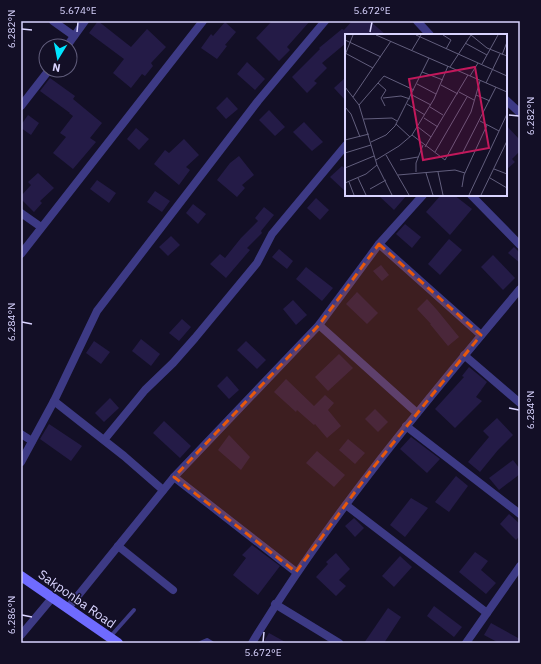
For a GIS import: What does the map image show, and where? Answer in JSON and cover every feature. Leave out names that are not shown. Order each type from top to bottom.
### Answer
[{"type":"main road","name":"Sakponba Road","points":[[21,576],[114,640]]},
{"type":"street","points":[[52,21],[74,36],[85,21]]},
{"type":"street","points":[[21,254],[203,21]]},
{"type":"street","points":[[21,462],[54,401],[97,311],[258,101],[325,21]]},
{"type":"street","points":[[417,21],[429,34]]},
{"type":"street","points":[[21,106],[43,78]]},
{"type":"street","points":[[507,102],[520,113]]},
{"type":"street","points":[[104,440],[145,390],[173,363],[200,332],[257,263],[272,234],[345,146]]},
{"type":"street","points":[[68,608],[162,490],[319,325],[380,244],[422,196]]},
{"type":"street","points":[[472,196],[520,245]]},
{"type":"street","points":[[21,213],[41,227]]},
{"type":"street","points":[[380,244],[481,336]]},
{"type":"street","points":[[252,643],[296,572],[346,505],[406,426],[520,289]]},
{"type":"street","points":[[319,325],[417,413]]},
{"type":"street","points":[[464,355],[520,403]]},
{"type":"street","points":[[54,401],[124,456],[162,490]]},
{"type":"street","points":[[406,426],[520,514]]},
{"type":"street","points":[[21,434],[32,441]]},
{"type":"street","points":[[174,477],[296,572]]},
{"type":"street","points":[[346,505],[487,613]]},
{"type":"street","points":[[118,546],[172,590]]},
{"type":"street","points":[[466,643],[519,570]]},
{"type":"street","points":[[21,634],[52,598]]},
{"type":"street","points":[[276,604],[339,643]]},
{"type":"lane","points":[[114,640],[134,610]]},
{"type":"lane","points":[[200,643],[206,640],[212,643]]},
{"type":"highlighted area","points":[[379,244],[481,335],[372,469],[296,572],[174,477],[319,325]]},
{"type":"building","points":[[98,21],[131,47],[147,29],[166,47],[151,63],[153,66],[145,76],[142,74],[131,88],[113,73],[124,59],[89,33]]},
{"type":"building","points":[[272,21],[310,21],[287,47],[290,50],[279,61],[256,38]]},
{"type":"building","points":[[352,21],[370,21],[385,34],[345,34],[345,44],[322,63],[327,68],[314,81],[317,83],[307,93],[292,77],[320,49],[319,48],[342,29],[344,30]]},
{"type":"building","points":[[225,22],[236,32],[225,45],[227,46],[217,59],[201,48],[211,34],[213,36]]},
{"type":"building","points":[[247,62],[265,79],[255,90],[237,74]]},
{"type":"building","points":[[50,78],[75,96],[73,99],[102,123],[90,138],[96,142],[73,169],[53,153],[66,137],[60,133],[73,116],[40,91]]},
{"type":"building","points":[[345,78],[345,100],[334,88]]},
{"type":"building","points":[[227,97],[238,109],[226,119],[216,108]]},
{"type":"building","points":[[269,110],[285,127],[275,136],[259,120]]},
{"type":"building","points":[[28,115],[39,123],[31,135],[21,128],[21,125]]},
{"type":"building","points":[[304,122],[323,142],[312,151],[293,132]]},
{"type":"building","points":[[507,126],[520,140],[520,151],[512,159],[515,162],[507,169]]},
{"type":"building","points":[[136,128],[149,139],[139,150],[127,139]]},
{"type":"building","points":[[184,139],[199,155],[186,167],[190,170],[179,185],[154,164],[165,150],[169,153]]},
{"type":"building","points":[[239,156],[254,175],[242,185],[245,188],[237,197],[217,180],[230,163]]},
{"type":"building","points":[[342,166],[345,169],[345,191],[330,177]]},
{"type":"building","points":[[38,173],[54,188],[40,201],[42,203],[34,212],[21,199],[21,196],[31,185],[28,182]]},
{"type":"building","points":[[97,180],[116,193],[109,203],[90,189]]},
{"type":"building","points":[[155,191],[170,201],[162,212],[147,202]]},
{"type":"building","points":[[379,196],[406,196],[394,210]]},
{"type":"building","points":[[440,196],[455,196],[472,209],[450,235],[426,212]]},
{"type":"building","points":[[316,198],[329,210],[320,220],[307,208]]},
{"type":"building","points":[[193,204],[206,214],[198,224],[186,213]]},
{"type":"building","points":[[264,207],[274,215],[261,231],[262,233],[247,248],[250,250],[226,278],[210,264],[220,254],[225,258],[241,238],[258,221],[255,218]]},
{"type":"building","points":[[405,224],[421,237],[412,248],[396,234]]},
{"type":"building","points":[[171,236],[180,245],[168,256],[159,247]]},
{"type":"building","points":[[449,239],[462,250],[440,275],[428,264]]},
{"type":"building","points":[[514,247],[520,253],[520,263],[508,253]]},
{"type":"building","points":[[279,249],[293,261],[287,269],[272,257]]},
{"type":"building","points":[[493,255],[515,278],[503,290],[481,267]]},
{"type":"building","points":[[381,265],[389,275],[382,281],[373,271]]},
{"type":"building","points":[[306,267],[333,288],[322,301],[296,279]]},
{"type":"building","points":[[357,292],[378,313],[367,324],[346,304]]},
{"type":"building","points":[[427,299],[459,337],[448,346],[417,309]]},
{"type":"building","points":[[293,300],[307,315],[296,325],[283,309]]},
{"type":"building","points":[[182,319],[191,327],[179,341],[169,333]]},
{"type":"building","points":[[141,339],[160,354],[151,366],[132,351]]},
{"type":"building","points":[[94,341],[110,352],[101,364],[86,353]]},
{"type":"building","points":[[246,341],[266,360],[257,369],[237,350]]},
{"type":"building","points":[[339,354],[353,368],[328,391],[315,377]]},
{"type":"building","points":[[469,367],[487,382],[476,397],[482,401],[455,428],[435,409],[464,377],[462,376]]},
{"type":"building","points":[[227,376],[239,390],[229,399],[217,386]]},
{"type":"building","points":[[286,379],[314,406],[325,395],[334,403],[328,410],[341,426],[327,438],[315,424],[314,425],[297,410],[296,412],[274,392]]},
{"type":"building","points":[[110,398],[119,408],[104,422],[95,413]]},
{"type":"building","points":[[375,409],[388,422],[378,432],[365,419]]},
{"type":"building","points":[[497,418],[513,435],[498,450],[480,472],[468,462],[489,437],[483,431]]},
{"type":"building","points":[[164,421],[191,446],[180,458],[153,433]]},
{"type":"building","points":[[49,424],[82,446],[71,461],[40,439]]},
{"type":"building","points":[[229,435],[250,457],[241,470],[218,450]]},
{"type":"building","points":[[411,437],[440,459],[427,473],[400,449]]},
{"type":"building","points":[[348,439],[365,453],[355,464],[339,450]]},
{"type":"building","points":[[317,451],[345,475],[334,487],[306,463]]},
{"type":"building","points":[[513,460],[520,469],[520,474],[499,490],[489,478]]},
{"type":"building","points":[[456,476],[468,486],[449,512],[435,502]]},
{"type":"building","points":[[411,498],[428,508],[405,537],[390,525]]},
{"type":"building","points":[[509,514],[520,524],[520,536],[516,540],[500,524]]},
{"type":"building","points":[[354,518],[364,528],[355,537],[345,526]]},
{"type":"building","points":[[252,545],[280,566],[258,595],[233,575],[246,558],[242,555]]},
{"type":"building","points":[[475,552],[488,561],[481,570],[496,583],[486,594],[459,572]]},
{"type":"building","points":[[336,553],[350,569],[339,580],[346,586],[336,596],[316,577],[328,564],[326,562]]},
{"type":"building","points":[[400,556],[412,567],[394,587],[382,576]]},
{"type":"building","points":[[434,606],[462,627],[454,637],[427,616]]},
{"type":"building","points":[[388,608],[401,617],[384,643],[364,643]]},
{"type":"building","points":[[491,623],[520,639],[520,643],[499,643],[484,635]]},
{"type":"building","points":[[269,633],[287,643],[263,643]]}]
